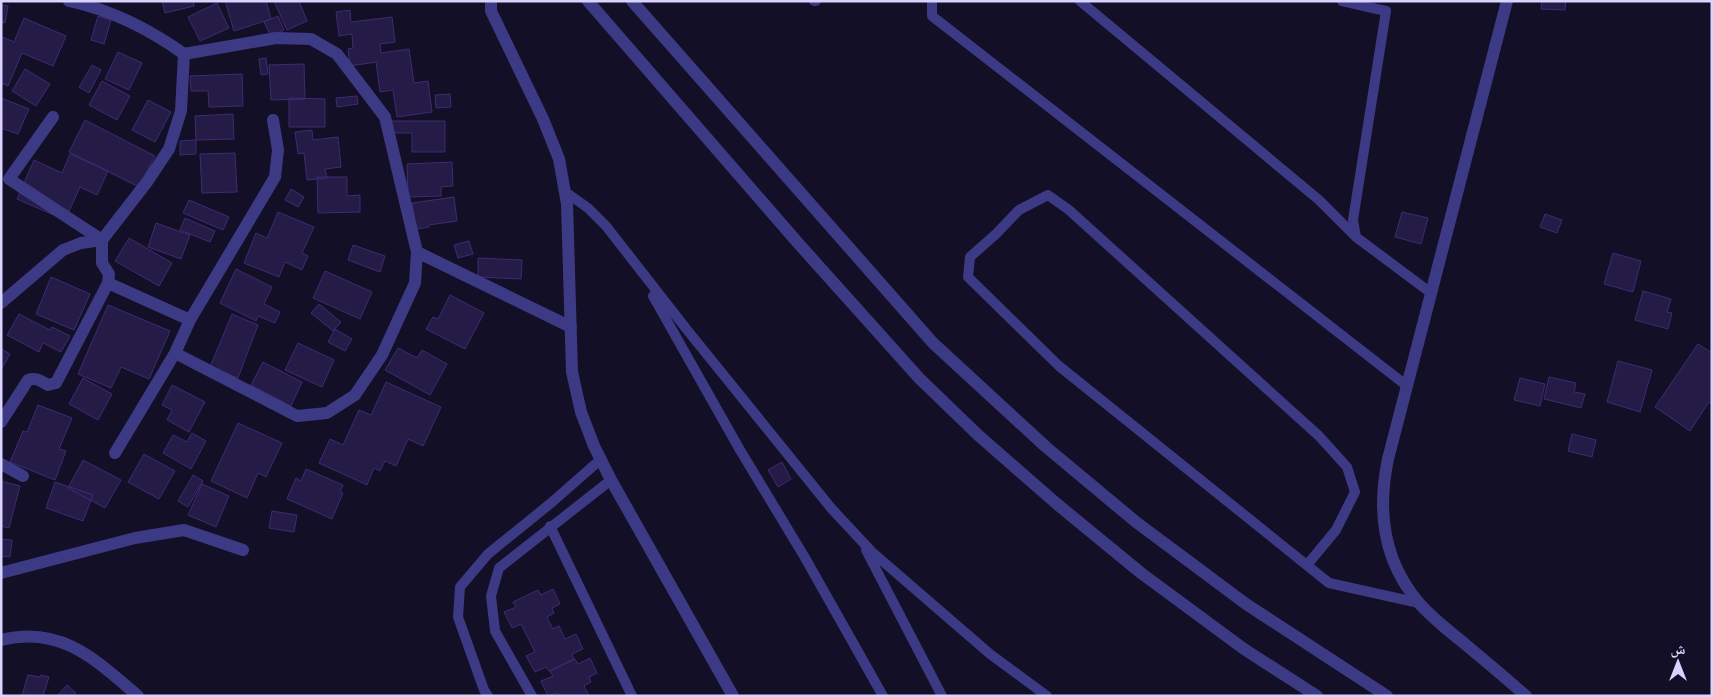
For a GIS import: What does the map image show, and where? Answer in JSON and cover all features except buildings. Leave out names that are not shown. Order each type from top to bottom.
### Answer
[{"type":"street","points":[[69,1],[84,3],[126,19],[146,29],[184,54],[276,38],[310,39],[337,54],[385,116],[417,252],[415,283],[382,355],[355,395],[327,412],[297,416],[175,353]]},
{"type":"street","points":[[491,1],[491,12],[543,119],[559,159],[567,204],[572,372],[581,412],[600,460],[733,696]]},
{"type":"street","points":[[588,1],[792,235],[913,370],[978,435],[1057,504],[1141,573],[1244,649],[1317,696]]},
{"type":"street","points":[[632,1],[933,343],[1046,447],[1136,522],[1246,604],[1387,696]]},
{"type":"street","points":[[1507,1],[1407,386],[1384,480],[1382,502],[1383,524],[1388,545],[1406,585],[1419,603],[1526,696]]},
{"type":"street","points":[[1,422],[28,380],[32,378],[37,379],[48,385],[56,383],[108,283],[109,274],[102,263],[102,240],[147,182],[169,149],[181,111],[184,54]]},
{"type":"street","points":[[53,117],[5,177],[102,240]]},
{"type":"street","points":[[116,454],[175,353],[190,320],[275,177],[278,150],[273,120]]},
{"type":"street","points":[[1,303],[63,250],[81,243],[102,240]]},
{"type":"street","points":[[417,252],[571,327]]},
{"type":"street","points":[[108,283],[190,320]]},
{"type":"street","points":[[1,464],[23,476]]},
{"type":"street","points":[[1,573],[135,538],[184,530],[242,550]]},
{"type":"street","points":[[4,638],[44,637],[69,644],[88,655],[138,696]]},
{"type":"lane","points":[[932,1],[932,16],[1407,386]]},
{"type":"lane","points":[[1080,1],[1319,200],[1356,237],[1431,293]]},
{"type":"lane","points":[[1342,1],[1386,11],[1353,220],[1356,237]]},
{"type":"lane","points":[[564,191],[588,208],[606,226],[831,508],[861,541],[990,654],[1037,692],[1047,696]]},
{"type":"lane","points":[[1307,565],[1336,530],[1355,492],[1346,467],[1319,436],[1068,210],[1048,195],[1019,210],[970,257],[968,277],[1059,366],[1328,583],[1419,603]]},
{"type":"lane","points":[[635,264],[740,450],[804,556],[883,696]]},
{"type":"lane","points":[[488,696],[484,690],[458,617],[460,587],[488,554],[600,460]]},
{"type":"lane","points":[[532,696],[495,632],[491,596],[499,568],[550,526],[611,480]]},
{"type":"lane","points":[[550,526],[632,696]]},
{"type":"lane","points":[[861,541],[942,696]]}]
